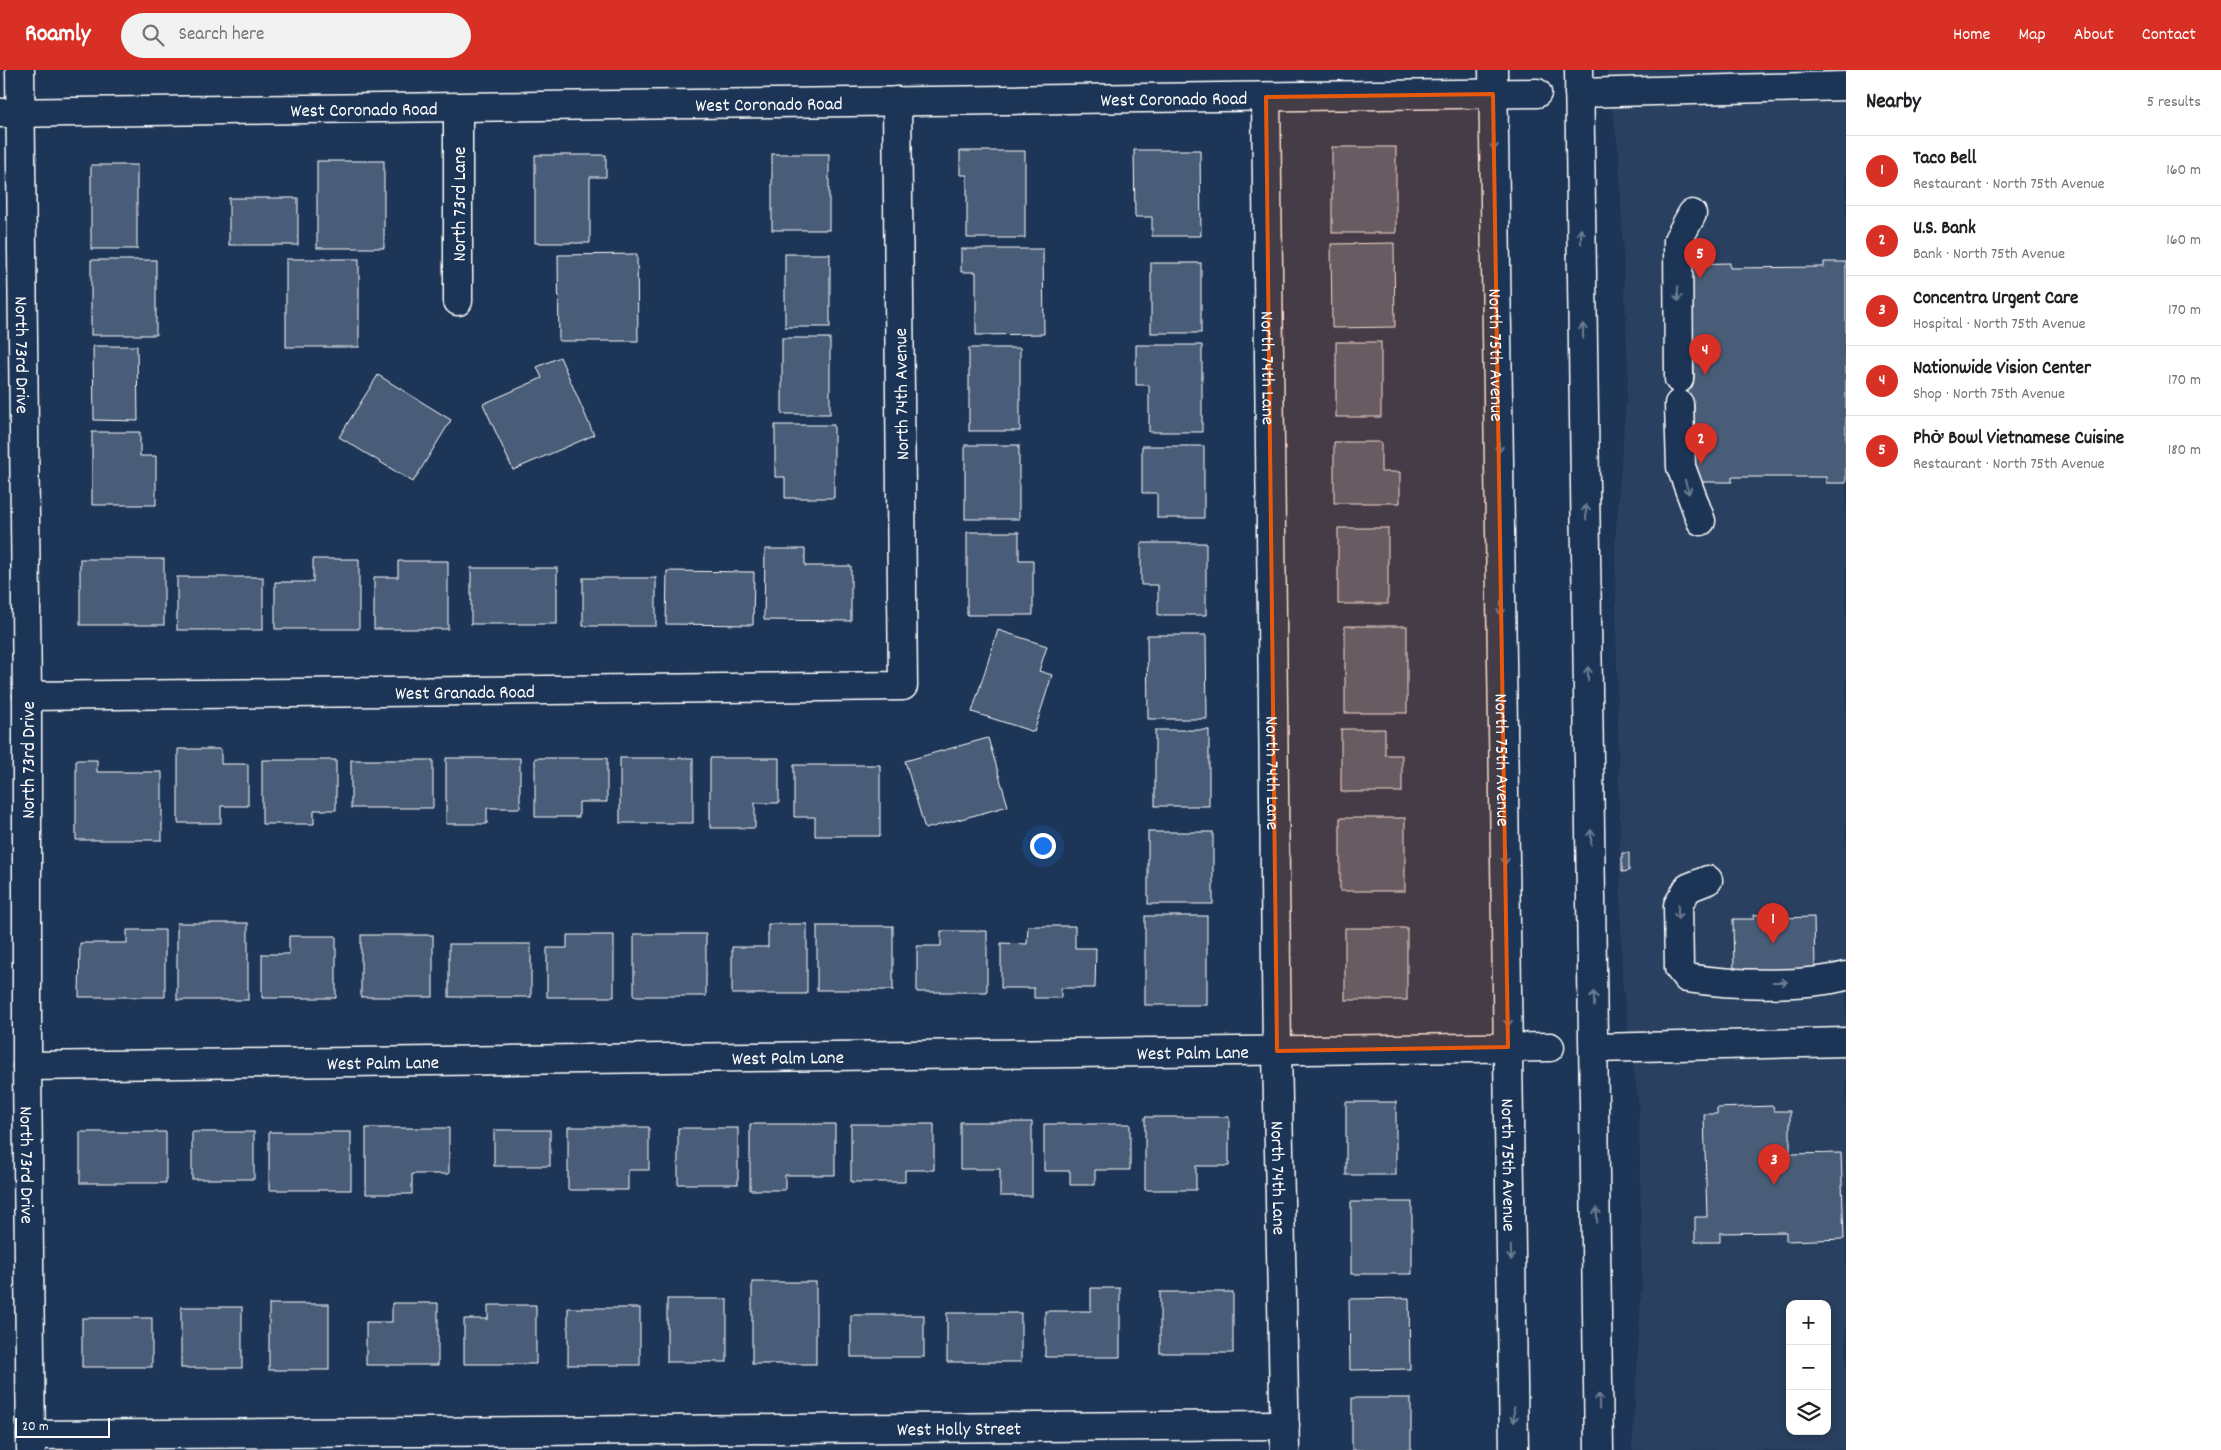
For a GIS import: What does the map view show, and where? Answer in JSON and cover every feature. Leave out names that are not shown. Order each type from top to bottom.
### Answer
[{"type":"street","name":"North 73rd Drive","points":[[20,70],[10,113],[27,696],[27,1066],[31,1442]]},
{"type":"street","name":"West Coronado Road","points":[[10,113],[1266,97],[1493,82],[1537,93]]},
{"type":"street","name":"North 75th Avenue","points":[[1493,82],[1514,1450]]},
{"type":"street","points":[[1599,1450],[1579,82],[1846,86]]},
{"type":"street","name":"North 74th Lane","points":[[1266,97],[1277,1051],[1285,1437]]},
{"type":"street","name":"North 74th Avenue","points":[[897,101],[903,686]]},
{"type":"street","name":"North 73rd Lane","points":[[458,108],[458,301]]},
{"type":"street","points":[[1692,214],[1678,240],[1681,467],[1701,521]]},
{"type":"street","name":"West Granada Road","points":[[27,696],[903,686]]},
{"type":"street","points":[[1708,880],[1688,888],[1678,905],[1679,968],[1687,978],[1721,983],[1822,982],[1846,976]]},
{"type":"street","points":[[1594,1048],[1846,1042]]},
{"type":"street","name":"West Palm Lane","points":[[27,1066],[1550,1047]]},
{"type":"street","name":"West Holly Street","points":[[31,1442],[1285,1437]]},
{"type":"highlighted area","points":[[1493,94],[1508,1047],[1277,1051],[1266,97]]},
{"type":"shaded area","points":[[1606,70],[1846,70],[1846,1450],[1632,1450],[1642,1284],[1639,1108],[1622,981],[1615,543],[1628,374],[1619,153]]},
{"type":"building","points":[[1332,147],[1396,147],[1396,233],[1332,233]]},
{"type":"building","points":[[1134,150],[1200,150],[1201,236],[1152,236],[1152,217],[1135,217]]},
{"type":"building","points":[[960,151],[1025,151],[1025,238],[967,238],[967,175],[960,175]]},
{"type":"building","points":[[772,154],[829,154],[829,230],[772,230]]},
{"type":"building","points":[[535,155],[606,155],[606,177],[590,177],[590,243],[535,243]]},
{"type":"building","points":[[317,161],[384,161],[384,248],[317,248]]},
{"type":"building","points":[[91,165],[137,165],[137,249],[91,249]]},
{"type":"building","points":[[229,198],[298,198],[298,245],[229,245]]},
{"type":"building","points":[[1394,243],[1395,327],[1332,328],[1331,244]]},
{"type":"building","points":[[961,249],[1043,249],[1044,334],[976,335],[976,272],[961,272]]},
{"type":"building","points":[[637,254],[638,341],[559,341],[558,255]]},
{"type":"building","points":[[785,254],[830,254],[830,327],[785,327]]},
{"type":"building","points":[[286,259],[359,259],[359,347],[286,347]]},
{"type":"building","points":[[91,260],[156,260],[156,335],[91,335]]},
{"type":"building","points":[[1824,262],[1846,262],[1846,483],[1826,483],[1826,477],[1732,477],[1732,482],[1690,482],[1690,438],[1694,438],[1694,404],[1671,404],[1671,380],[1694,379],[1693,310],[1685,310],[1684,264],[1730,263],[1730,268],[1824,267]]},
{"type":"building","points":[[1151,263],[1201,263],[1201,333],[1151,333]]},
{"type":"building","points":[[782,338],[830,338],[830,414],[782,414]]},
{"type":"building","points":[[1336,342],[1381,342],[1381,417],[1336,417]]},
{"type":"building","points":[[1136,345],[1202,345],[1202,432],[1149,432],[1149,385],[1136,385]]},
{"type":"building","points":[[93,346],[137,346],[138,421],[94,420]]},
{"type":"building","points":[[969,348],[1020,348],[1020,431],[969,431]]},
{"type":"building","points":[[560,357],[594,435],[513,470],[483,404],[542,378],[537,367]]},
{"type":"building","points":[[378,375],[451,420],[413,482],[339,437]]},
{"type":"building","points":[[775,425],[834,425],[834,498],[785,498],[785,477],[775,477]]},
{"type":"building","points":[[92,432],[140,432],[140,456],[156,456],[156,505],[92,505]]},
{"type":"building","points":[[1334,442],[1381,442],[1381,472],[1400,472],[1400,503],[1334,503]]},
{"type":"building","points":[[965,445],[1019,445],[1019,519],[965,519]]},
{"type":"building","points":[[1142,446],[1204,446],[1204,518],[1157,518],[1157,493],[1142,493]]},
{"type":"building","points":[[1338,528],[1388,528],[1388,604],[1338,604]]},
{"type":"building","points":[[967,532],[1019,532],[1019,560],[1033,560],[1033,615],[967,615]]},
{"type":"building","points":[[1141,543],[1206,543],[1206,615],[1158,615],[1158,585],[1141,585]]},
{"type":"building","points":[[765,549],[805,549],[805,566],[851,566],[851,621],[764,620]]},
{"type":"building","points":[[80,559],[164,559],[164,625],[80,625]]},
{"type":"building","points":[[313,559],[359,559],[359,629],[275,629],[275,582],[313,582]]},
{"type":"building","points":[[398,561],[448,561],[448,629],[374,629],[374,577],[398,577]]},
{"type":"building","points":[[471,568],[557,568],[557,624],[471,624]]},
{"type":"building","points":[[667,571],[754,572],[753,625],[666,624]]},
{"type":"building","points":[[177,577],[263,577],[263,630],[177,630]]},
{"type":"building","points":[[583,578],[656,578],[656,626],[583,626]]},
{"type":"building","points":[[1345,626],[1407,626],[1407,713],[1345,713]]},
{"type":"building","points":[[998,630],[1047,646],[1039,671],[1052,675],[1034,732],[972,712]]},
{"type":"building","points":[[1147,635],[1206,635],[1207,719],[1148,719]]},
{"type":"building","points":[[1341,729],[1385,729],[1385,755],[1402,755],[1402,792],[1341,792]]},
{"type":"building","points":[[1155,730],[1209,730],[1209,806],[1155,806]]},
{"type":"building","points":[[988,738],[1008,806],[925,829],[905,761]]},
{"type":"building","points":[[178,749],[221,749],[221,764],[248,764],[248,806],[221,806],[221,823],[178,823]]},
{"type":"building","points":[[446,758],[520,758],[520,808],[487,808],[487,824],[446,824]]},
{"type":"building","points":[[535,758],[607,758],[607,802],[579,802],[579,817],[535,817]]},
{"type":"building","points":[[620,758],[693,758],[693,823],[620,823]]},
{"type":"building","points":[[710,758],[779,758],[779,803],[755,803],[755,828],[710,828]]},
{"type":"building","points":[[76,760],[97,760],[97,772],[162,772],[162,840],[76,840]]},
{"type":"building","points":[[262,760],[336,760],[336,810],[314,810],[314,824],[262,824]]},
{"type":"building","points":[[351,760],[433,760],[433,808],[351,808]]},
{"type":"building","points":[[794,765],[880,765],[880,836],[815,836],[815,817],[794,817]]},
{"type":"building","points":[[1340,818],[1405,818],[1405,891],[1340,891]]},
{"type":"building","points":[[1148,832],[1213,832],[1213,904],[1148,904]]},
{"type":"building","points":[[1622,853],[1629,853],[1629,871],[1622,872]]},
{"type":"building","points":[[1779,914],[1779,918],[1814,917],[1815,971],[1734,973],[1733,919],[1754,919],[1754,915]]},
{"type":"building","points":[[1145,916],[1207,916],[1207,1005],[1145,1005]]},
{"type":"building","points":[[177,923],[248,923],[248,1000],[177,1000]]},
{"type":"building","points":[[768,924],[807,924],[807,994],[732,994],[732,947],[768,947]]},
{"type":"building","points":[[817,926],[893,926],[893,990],[817,990]]},
{"type":"building","points":[[1028,926],[1075,926],[1075,948],[1096,948],[1095,988],[1061,988],[1061,998],[1034,998],[1034,988],[1001,988],[1001,943],[1027,944]]},
{"type":"building","points":[[1345,928],[1407,928],[1407,1000],[1345,1000]]},
{"type":"building","points":[[127,930],[165,930],[165,997],[79,997],[80,943],[127,943]]},
{"type":"building","points":[[941,931],[987,931],[987,992],[917,992],[917,946],[941,946]]},
{"type":"building","points":[[634,934],[706,934],[706,996],[634,996]]},
{"type":"building","points":[[361,935],[433,935],[433,997],[361,997]]},
{"type":"building","points":[[567,935],[614,935],[614,997],[547,997],[547,948],[567,948]]},
{"type":"building","points":[[289,936],[336,936],[336,998],[262,998],[262,954],[289,954]]},
{"type":"building","points":[[449,944],[531,944],[531,997],[449,997]]},
{"type":"building","points":[[1346,1102],[1396,1102],[1396,1175],[1346,1175]]},
{"type":"building","points":[[1773,1106],[1774,1111],[1790,1111],[1790,1154],[1841,1153],[1844,1239],[1786,1241],[1786,1232],[1720,1233],[1720,1242],[1695,1242],[1695,1217],[1707,1217],[1704,1114],[1717,1114],[1717,1108]]},
{"type":"building","points":[[1145,1117],[1229,1117],[1229,1166],[1196,1166],[1196,1190],[1145,1190]]},
{"type":"building","points":[[960,1122],[1032,1122],[1032,1196],[1000,1196],[1000,1169],[960,1169]]},
{"type":"building","points":[[750,1124],[835,1124],[835,1175],[785,1175],[785,1190],[750,1190]]},
{"type":"building","points":[[851,1124],[934,1124],[934,1170],[905,1170],[905,1182],[851,1182]]},
{"type":"building","points":[[1044,1124],[1130,1124],[1130,1170],[1095,1170],[1095,1185],[1070,1185],[1070,1171],[1044,1171]]},
{"type":"building","points":[[568,1127],[649,1127],[649,1170],[628,1170],[628,1190],[568,1190]]},
{"type":"building","points":[[366,1128],[449,1128],[449,1174],[412,1174],[412,1194],[366,1194]]},
{"type":"building","points":[[678,1128],[738,1128],[738,1184],[678,1184]]},
{"type":"building","points":[[494,1130],[550,1130],[550,1166],[494,1166]]},
{"type":"building","points":[[80,1132],[166,1132],[166,1183],[80,1183]]},
{"type":"building","points":[[192,1132],[254,1132],[254,1179],[192,1179]]},
{"type":"building","points":[[269,1132],[351,1132],[351,1190],[269,1190]]},
{"type":"building","points":[[1351,1202],[1412,1202],[1412,1274],[1351,1274]]},
{"type":"building","points":[[752,1282],[816,1282],[816,1364],[752,1364]]},
{"type":"building","points":[[1091,1288],[1120,1288],[1120,1357],[1045,1357],[1045,1311],[1091,1311]]},
{"type":"building","points":[[1160,1292],[1233,1292],[1233,1353],[1160,1353]]},
{"type":"building","points":[[1409,1298],[1410,1369],[1350,1370],[1349,1299]]},
{"type":"building","points":[[667,1299],[727,1299],[727,1362],[667,1362]]},
{"type":"building","points":[[392,1303],[438,1303],[438,1365],[366,1365],[366,1322],[392,1322]]},
{"type":"building","points":[[269,1304],[329,1304],[329,1370],[269,1370]]},
{"type":"building","points":[[488,1305],[536,1305],[536,1364],[464,1364],[464,1319],[488,1319]]},
{"type":"building","points":[[181,1307],[242,1307],[242,1368],[181,1368]]},
{"type":"building","points":[[568,1308],[640,1308],[640,1365],[568,1365]]},
{"type":"building","points":[[947,1313],[1021,1313],[1021,1362],[947,1362]]},
{"type":"building","points":[[851,1315],[924,1315],[924,1357],[851,1357]]},
{"type":"building","points":[[82,1318],[152,1318],[152,1367],[82,1367]]},
{"type":"building","points":[[1352,1398],[1411,1398],[1411,1450],[1352,1450]]},
{"type":"place","name":"Phở Bowl Vietnamese Cuisine","points":[[1700,279]]},
{"type":"place","name":"Nationwide Vision Center","points":[[1705,375]]},
{"type":"place","name":"U.S. Bank","points":[[1701,464]]},
{"type":"place","name":"Taco Bell","points":[[1773,944]]},
{"type":"place","name":"Concentra Urgent Care","points":[[1774,1185]]}]
